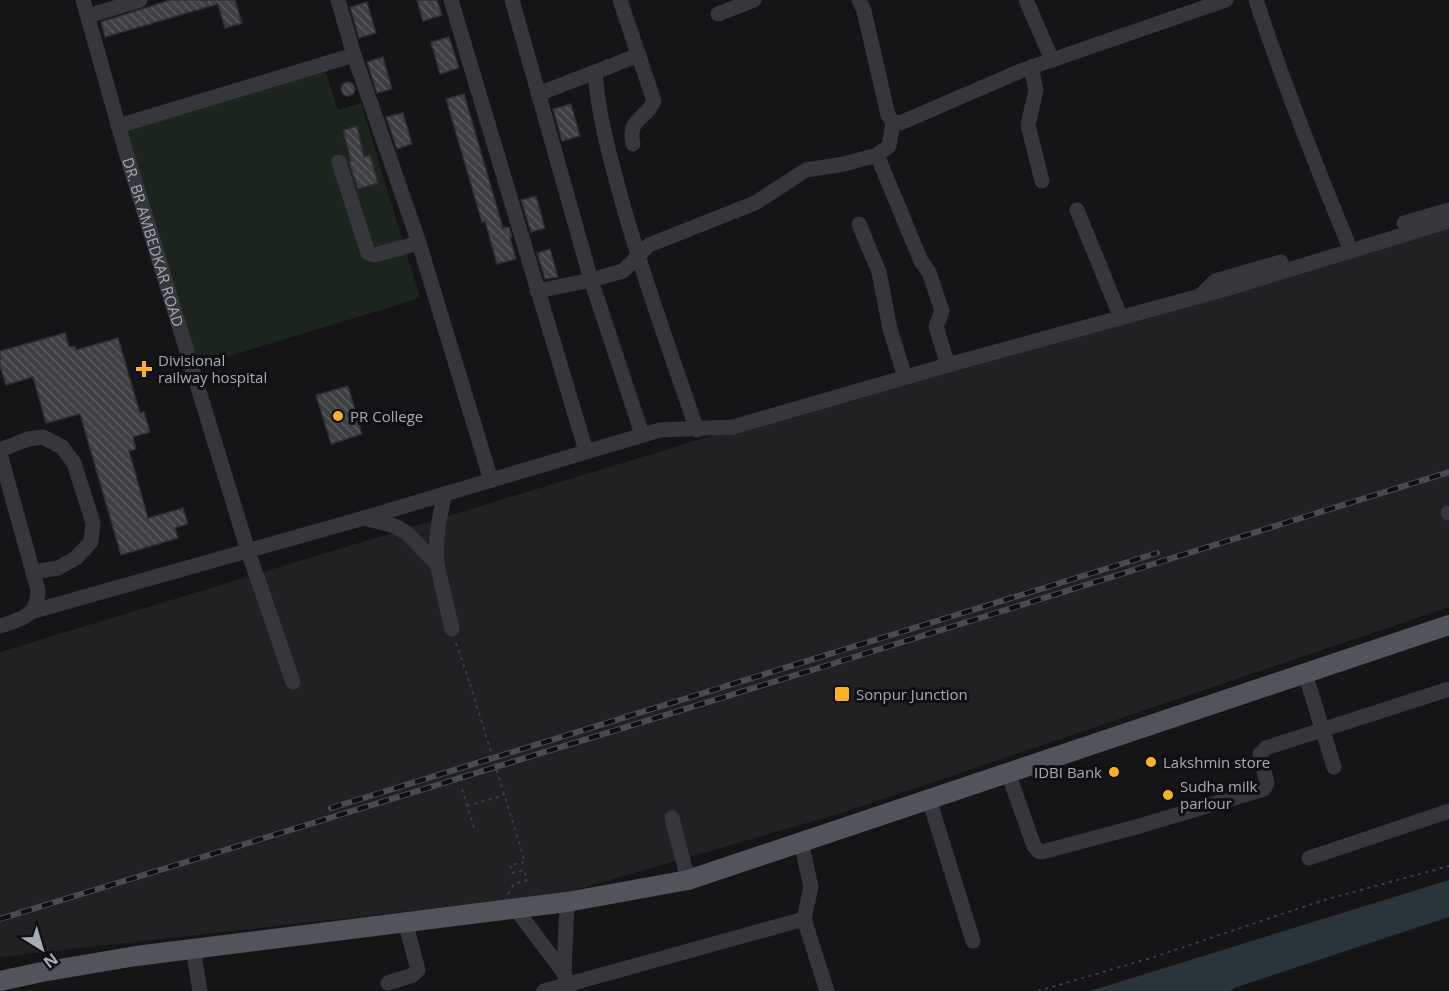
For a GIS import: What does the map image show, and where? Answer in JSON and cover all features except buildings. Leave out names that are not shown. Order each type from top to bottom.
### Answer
[{"type":"main road","points":[[0,981],[42,972],[193,949],[567,902],[688,880],[1449,625]]},
{"type":"street","name":"DR. BR AMBEDKAR ROAD","points":[[83,0],[118,126],[248,551],[293,682]]},
{"type":"street","points":[[88,16],[140,0]]},
{"type":"street","points":[[338,0],[354,55],[420,243],[491,480]]},
{"type":"street","points":[[451,0],[586,451]]},
{"type":"street","points":[[512,0],[591,280],[642,434]]},
{"type":"street","points":[[621,0],[654,101],[630,133],[633,144]]},
{"type":"street","points":[[718,14],[754,0]]},
{"type":"street","points":[[859,0],[864,11],[888,115],[894,122],[900,123],[1031,67],[1226,0]]},
{"type":"street","points":[[1026,0],[1052,60]]},
{"type":"street","points":[[1256,0],[1307,145],[1347,241]]},
{"type":"street","points":[[118,126],[354,55]]},
{"type":"street","points":[[538,94],[639,55]]},
{"type":"street","points":[[1031,67],[1036,90],[1028,125],[1042,181]]},
{"type":"street","points":[[594,72],[596,94],[609,154],[637,256],[697,430]]},
{"type":"street","points":[[537,291],[623,271],[649,245],[755,203],[806,170],[844,164],[877,155],[890,146],[894,122]]},
{"type":"street","points":[[877,155],[921,261],[931,277],[942,311],[936,327],[948,365]]},
{"type":"street","points":[[339,162],[368,253],[374,255],[420,243]]},
{"type":"street","points":[[1077,210],[1121,318]]},
{"type":"street","points":[[1200,296],[1215,281],[1449,210]]},
{"type":"street","points":[[0,626],[20,620],[34,611],[364,518],[642,434],[666,429],[697,430],[733,427],[904,377],[1200,296],[1449,221]]},
{"type":"street","points":[[859,224],[879,272],[890,329],[904,377]]},
{"type":"street","points":[[33,572],[58,568],[76,558],[91,542],[93,524],[74,463],[62,447],[43,437],[28,439],[0,452],[33,572],[38,590],[38,602],[34,611]]},
{"type":"street","points":[[446,494],[436,529],[435,542],[437,564],[452,629]]},
{"type":"street","points":[[364,518],[396,526],[407,533],[437,564]]},
{"type":"street","points":[[1305,673],[1334,767]]},
{"type":"street","points":[[1008,772],[1035,846],[1038,851],[1042,852],[1264,789],[1267,785],[1260,758],[1263,751],[1449,689]]},
{"type":"street","points":[[929,799],[973,941]]},
{"type":"street","points":[[1310,858],[1449,811]]},
{"type":"street","points":[[672,818],[688,880]]},
{"type":"street","points":[[801,842],[811,887],[804,919],[827,991]]},
{"type":"street","points":[[567,902],[567,983]]},
{"type":"street","points":[[515,908],[567,983]]},
{"type":"street","points":[[544,991],[804,919]]},
{"type":"street","points":[[388,983],[413,975],[418,970],[405,921]]},
{"type":"street","points":[[193,949],[200,991]]},
{"type":"path","points":[[452,629],[525,862],[510,865],[512,873],[524,870],[527,880],[514,884]]},
{"type":"path","points":[[462,789],[475,831]]},
{"type":"path","points":[[467,806],[504,795]]},
{"type":"path","points":[[1038,991],[1151,958],[1324,900],[1449,866]]},
{"type":"shaded area","points":[[325,70],[338,110],[361,103],[420,298],[197,366],[126,131]]},
{"type":"shaded area","points":[[1449,217],[1449,607],[842,813],[561,894],[0,957],[0,652],[708,437]]},
{"type":"shaded area","points":[[1449,880],[1449,917],[1234,988],[1231,991],[1090,991]]},
{"type":"railway","points":[[0,919],[1449,472]]},
{"type":"railway","points":[[331,808],[1157,553]]},
{"type":"place","name":"Divisional railway hospital","points":[[144,369]]},
{"type":"place","name":"PR College","points":[[338,416]]},
{"type":"place","name":"Sonpur Junction","points":[[842,694]]},
{"type":"place","name":"Lakshmin store","points":[[1151,762]]},
{"type":"place","name":"IDBI Bank","points":[[1114,772]]},
{"type":"place","name":"Sudha milk parlour","points":[[1168,795]]}]
